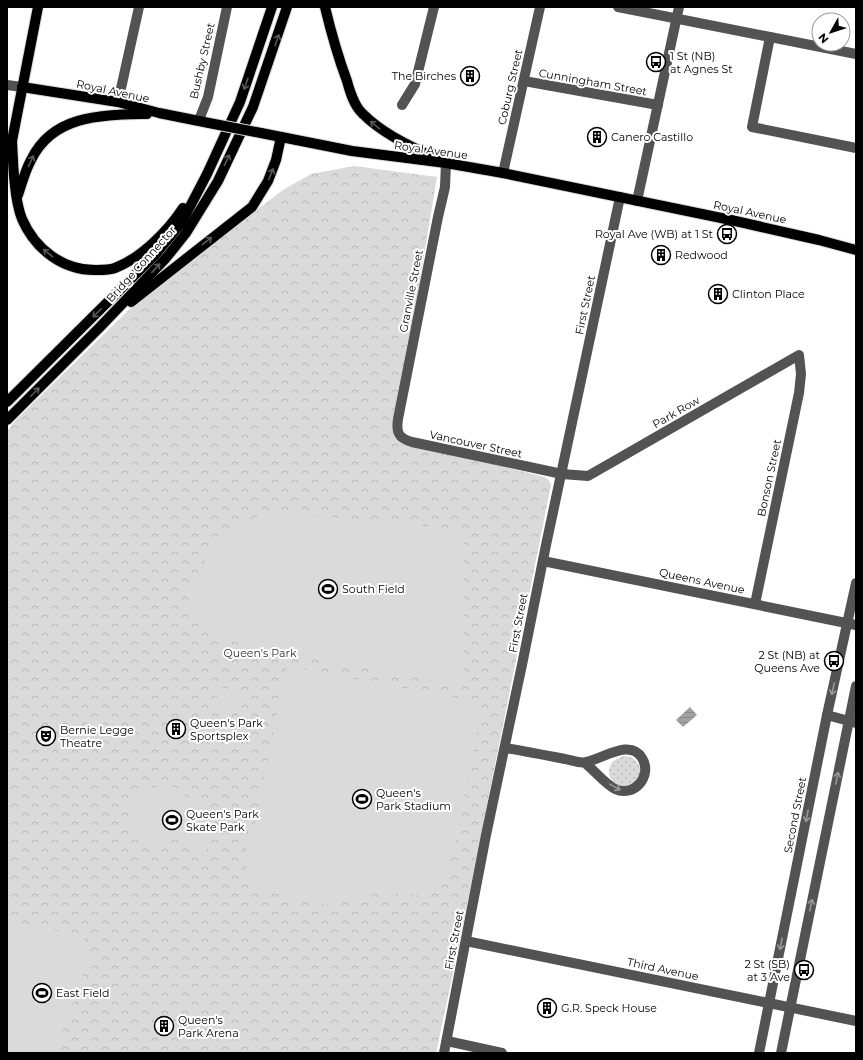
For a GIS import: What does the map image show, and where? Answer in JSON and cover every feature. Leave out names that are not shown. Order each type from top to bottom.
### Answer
[{"type":"main road","points":[[7,171],[38,7]]},
{"type":"main road","name":"Bridge Connector","points":[[7,402],[156,255],[182,222],[207,174],[240,102],[272,7]]},
{"type":"main road","name":"Bridge Connector","points":[[7,420],[100,327],[166,258],[186,233],[218,181],[253,107],[287,7]]},
{"type":"main road","points":[[325,7],[344,75],[361,113],[390,136],[446,163]]},
{"type":"main road","name":"Royal Avenue","points":[[22,87],[118,102],[159,113],[372,155],[446,163],[503,173],[731,220],[856,250]]},
{"type":"main road","points":[[17,197],[36,151],[46,139],[60,128],[69,123],[92,117],[159,113]]},
{"type":"main road","points":[[100,327],[172,268],[252,207],[268,181],[276,160],[281,137]]},
{"type":"main road","points":[[12,140],[17,197],[26,228],[45,251],[63,264],[83,270],[104,270],[113,268],[130,260],[160,236],[178,217],[207,174]]},
{"type":"main road","name":"Royal Avenue","points":[[835,244],[856,254]]},
{"type":"street","points":[[118,102],[139,7]]},
{"type":"street","name":"Bushby Street","points":[[198,120],[208,97],[227,7]]},
{"type":"street","points":[[402,105],[415,84],[434,7]]},
{"type":"street","name":"Coburg Street","points":[[503,173],[540,7]]},
{"type":"street","points":[[618,7],[856,54]]},
{"type":"street","points":[[637,201],[679,7]]},
{"type":"street","points":[[770,37],[752,126],[856,148]]},
{"type":"street","name":"Cunningham Street","points":[[524,81],[658,106]]},
{"type":"street","points":[[7,85],[22,87]]},
{"type":"street","name":"Granville Street","points":[[397,424],[445,187],[446,163]]},
{"type":"street","name":"First Street","points":[[444,1053],[486,835],[620,197]]},
{"type":"street","name":"Park Row","points":[[562,474],[588,476],[799,355]]},
{"type":"street","name":"Bonson Street","points":[[755,604],[799,393],[801,374],[799,355]]},
{"type":"street","name":"Vancouver Street","points":[[397,424],[398,433],[406,441],[562,474]]},
{"type":"street","name":"Queens Avenue","points":[[543,561],[852,624]]},
{"type":"street","name":"Second Street","points":[[759,1053],[827,715],[852,624],[856,583]]},
{"type":"street","points":[[780,1053],[852,722],[856,686]]},
{"type":"street","points":[[827,715],[852,722]]},
{"type":"street","points":[[505,748],[585,763],[615,788],[622,791],[630,791],[638,787],[646,774],[646,766],[642,757],[629,749],[620,750],[585,763]]},
{"type":"street","name":"Third Avenue","points":[[466,941],[856,1021]]},
{"type":"street","points":[[447,1041],[502,1053]]},
{"type":"green space","name":"Queen's Park","points":[[354,166],[437,177],[394,437],[544,477],[549,480],[551,485],[436,1053],[7,1053],[7,431],[16,420],[141,298],[283,190],[311,174]]},
{"type":"green space","name":"South Field","points":[[270,512],[464,530],[464,686],[285,654],[251,650],[188,617],[185,607],[199,571],[216,544],[237,525]]},
{"type":"green space","name":"Queen's Park Stadium","points":[[287,666],[483,703],[447,880],[429,896],[398,893],[392,897],[364,892],[362,902],[340,898],[338,907],[268,892],[253,882],[248,875],[245,859],[247,842],[249,833],[253,833]]},
{"type":"green space","points":[[219,687],[241,692],[236,713],[215,708]]},
{"type":"green space","points":[[623,756],[633,758],[639,765],[641,772],[634,785],[620,787],[609,776],[609,769],[613,761]]},
{"type":"green space","name":"Queen's Park Skate Park","points":[[164,784],[169,784],[202,808],[207,819],[216,817],[205,856],[194,844],[178,834],[165,837],[148,846],[142,844],[134,837],[134,827],[128,816],[128,798],[131,795]]},
{"type":"green space","name":"East Field","points":[[7,921],[82,936],[87,943],[90,959],[63,1028],[58,1053],[7,1053]]},
{"type":"shaded area","points":[[690,707],[697,715],[683,727],[676,720]]},
{"type":"place","name":"1 St (NB) at Agnes St","points":[[656,62]]},
{"type":"place","name":"The Birches","points":[[470,76]]},
{"type":"place","name":"Canero Castillo","points":[[597,137]]},
{"type":"place","name":"Royal Ave (WB) at 1 St","points":[[727,234]]},
{"type":"place","name":"Redwood","points":[[661,255]]},
{"type":"place","name":"Clinton Place","points":[[718,294]]},
{"type":"place","name":"South Field","points":[[328,589]]},
{"type":"place","name":"2 St (NB) at Queens Ave","points":[[834,661]]},
{"type":"place","name":"Queen's Park Sportsplex","points":[[176,729]]},
{"type":"place","name":"Bernie Legge Theatre","points":[[46,736]]},
{"type":"place","name":"Queen's Park Stadium","points":[[362,799]]},
{"type":"place","name":"Queen's Park Skate Park","points":[[172,820]]},
{"type":"place","name":"2 St (SB) at 3 Ave","points":[[804,970]]},
{"type":"place","name":"East Field","points":[[42,993]]},
{"type":"place","name":"G.R. Speck House","points":[[547,1008]]},
{"type":"place","name":"Queen's Park Arena","points":[[164,1026]]}]
